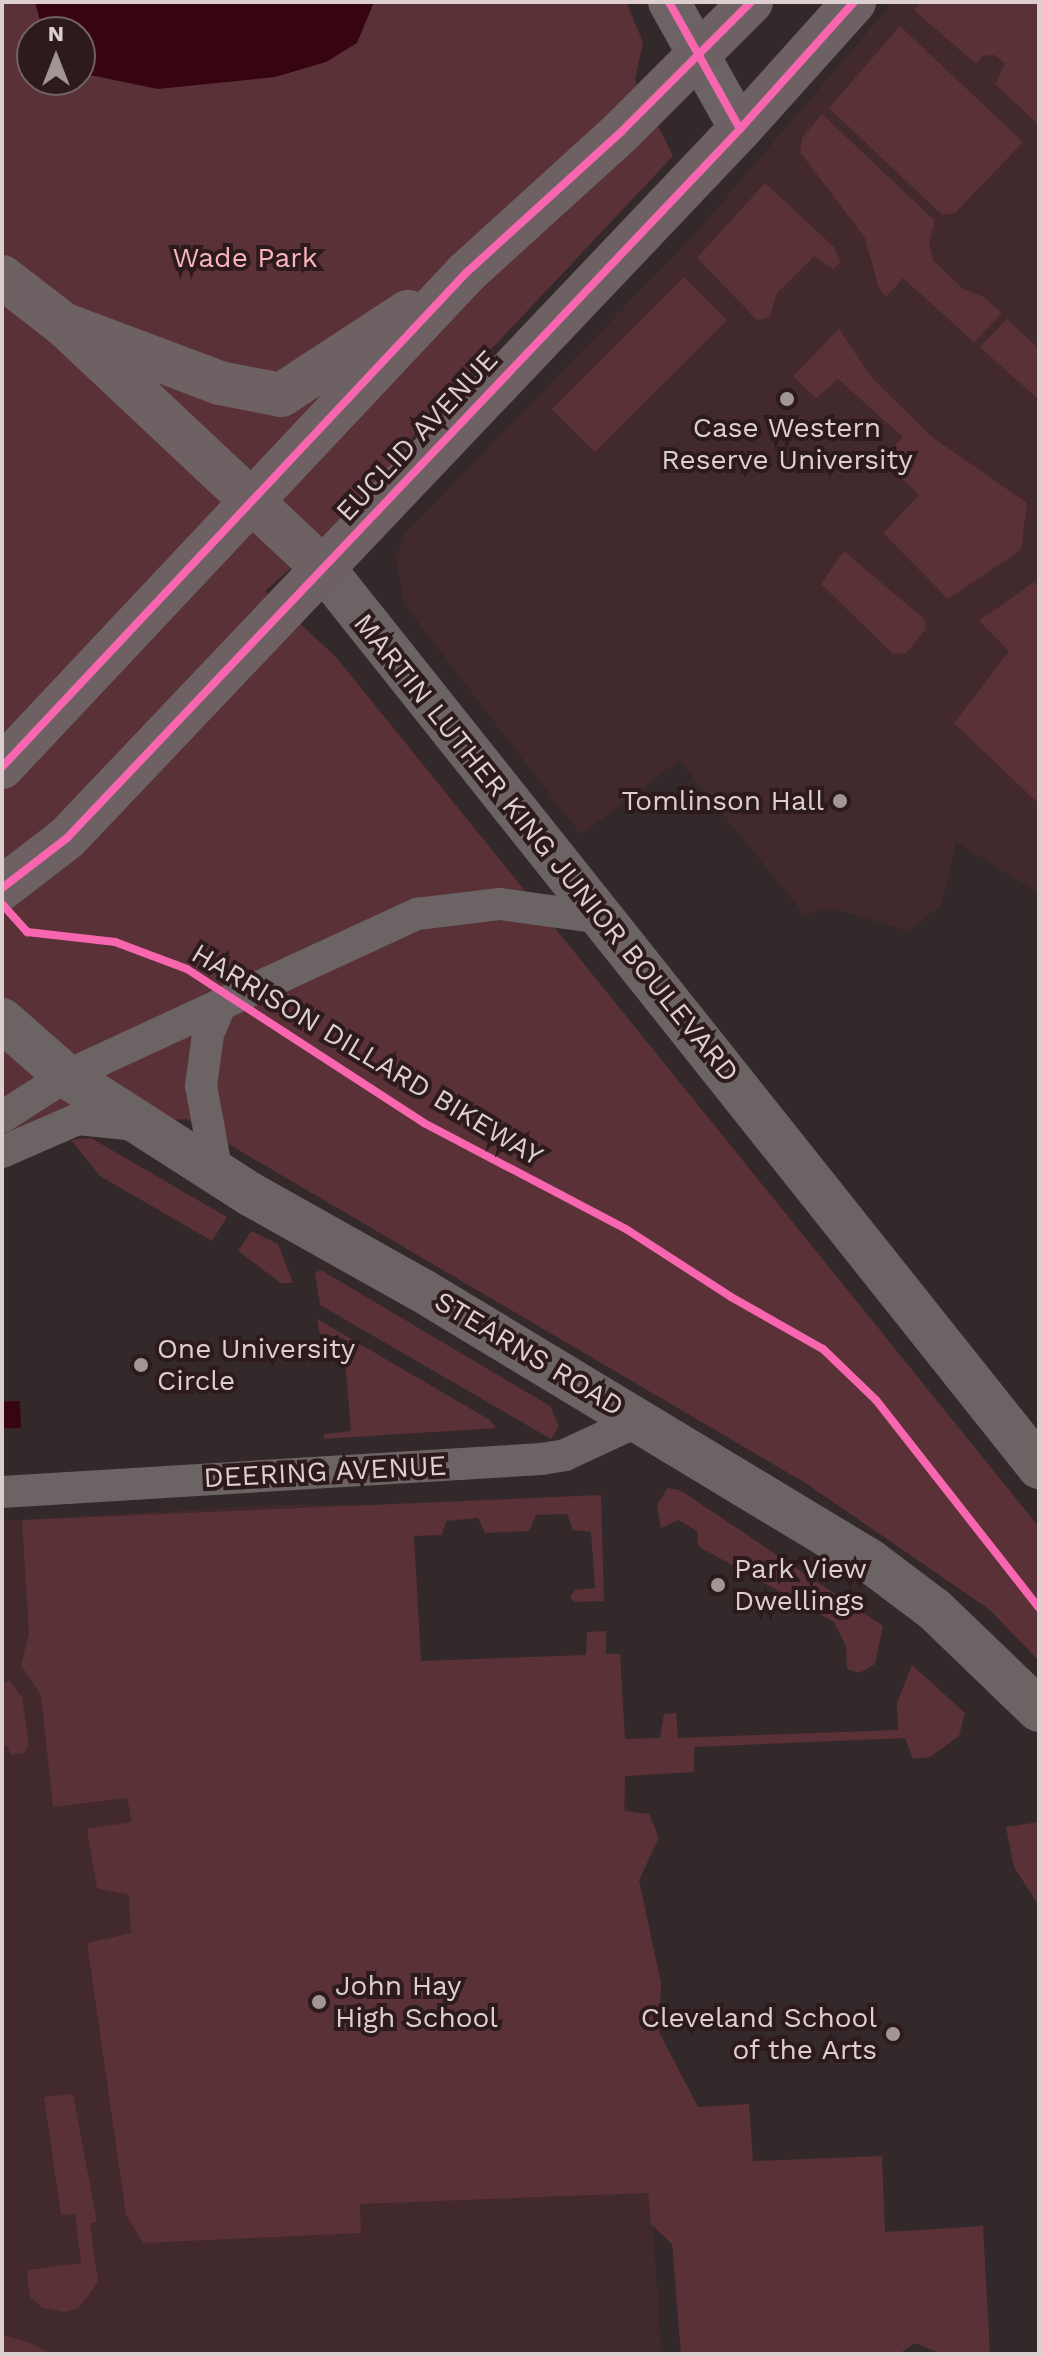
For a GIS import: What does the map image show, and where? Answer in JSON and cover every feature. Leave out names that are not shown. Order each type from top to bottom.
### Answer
[{"type":"main road","points":[[2,767],[466,273],[698,59],[751,2]]},
{"type":"main road","name":"EUCLID AVENUE","points":[[2,888],[67,838],[740,129],[854,2]]},
{"type":"main road","points":[[63,324],[220,383],[281,395],[466,273]]},
{"type":"main road","name":"MARTIN LUTHER KING JUNIOR BOULEVARD","points":[[2,277],[63,324],[324,569],[1039,1467]]},
{"type":"main road","name":"STEARNS ROAD","points":[[2,1020],[66,1076],[217,1173],[640,1420],[882,1570],[935,1610],[1039,1710]]},
{"type":"street","points":[[669,2],[698,59],[740,129]]},
{"type":"street","points":[[2,1117],[66,1076],[417,914],[500,904],[601,918]]},
{"type":"street","points":[[217,1173],[201,1086],[208,1034],[221,1004]]},
{"type":"street","points":[[2,1152],[78,1119],[143,1126]]},
{"type":"street","name":"DEERING AVENUE","points":[[2,1492],[541,1459],[565,1455],[640,1420]]},
{"type":"shaded area","points":[[35,2],[374,2],[357,43],[326,62],[275,77],[158,89],[96,76],[96,16],[39,16]]},
{"type":"shaded area","name":"Case Western Reserve University","points":[[893,2],[1039,2],[1039,893],[956,842],[941,905],[908,931],[832,908],[805,915],[679,760],[581,835],[404,604],[396,556],[405,534],[695,234]]},
{"type":"shaded area","points":[[20,1401],[21,1428],[3,1429],[2,1402]]},
{"type":"shaded area","name":"John Hay High School","points":[[275,1505],[412,1505],[421,1661],[586,1655],[587,1632],[606,1631],[606,1654],[620,1654],[625,1739],[660,1738],[664,1714],[676,1713],[678,1738],[898,1730],[897,1703],[912,1665],[965,1713],[959,1736],[930,1757],[913,1759],[905,1738],[694,1747],[694,1772],[625,1776],[661,2354],[2,2354],[2,1521]]},
{"type":"green space","name":"Wade Park","points":[[2,2],[626,2],[643,42],[635,80],[673,156],[421,424],[388,476],[356,510],[265,591],[336,657],[1039,1527],[1039,1661],[990,1610],[807,1484],[186,1119],[2,1133]]},
{"type":"green space","points":[[921,2],[1039,2],[1039,125],[995,84],[1005,64],[995,55],[983,56],[976,64],[914,10]]},
{"type":"green space","points":[[900,26],[1023,142],[955,213],[942,215],[829,108]]},
{"type":"green space","points":[[822,114],[935,221],[929,243],[933,260],[963,289],[984,297],[1002,313],[974,342],[903,278],[886,297],[879,289],[865,238],[800,152],[802,138]]},
{"type":"green space","points":[[765,183],[834,247],[841,262],[833,269],[814,256],[777,293],[770,317],[757,320],[697,258]]},
{"type":"green space","points":[[684,277],[727,320],[595,452],[552,409]]},
{"type":"green space","points":[[1007,319],[1039,349],[1039,400],[980,347]]},
{"type":"green space","points":[[839,329],[871,377],[932,437],[1027,503],[1021,550],[948,599],[883,533],[919,495],[881,459],[903,437],[838,379],[816,398],[793,376]]},
{"type":"green space","points":[[844,551],[924,619],[926,629],[906,653],[893,654],[821,584]]},
{"type":"green space","points":[[1034,582],[1039,588],[1039,804],[954,723],[1009,651],[979,621]]},
{"type":"green space","points":[[91,1138],[227,1217],[212,1241],[100,1176],[71,1140]]},
{"type":"green space","points":[[251,1231],[278,1244],[293,1283],[281,1283],[238,1251]]},
{"type":"green space","points":[[321,1270],[550,1406],[559,1426],[551,1439],[320,1305],[315,1273]]},
{"type":"green space","points":[[317,1319],[490,1420],[496,1428],[323,1439],[325,1434],[351,1431],[343,1338],[320,1334]]},
{"type":"green space","points":[[668,1488],[680,1490],[883,1626],[875,1664],[859,1673],[847,1669],[846,1646],[834,1622],[698,1546],[697,1531],[678,1520],[661,1528],[657,1505]]},
{"type":"green space","name":"John Hay High School","points":[[601,1495],[604,1601],[574,1602],[570,1597],[575,1590],[595,1588],[591,1532],[573,1530],[567,1514],[536,1515],[529,1531],[485,1533],[478,1518],[446,1521],[442,1535],[414,1536],[421,1661],[586,1655],[587,1632],[606,1631],[606,1654],[620,1654],[625,1739],[660,1738],[664,1714],[676,1713],[678,1738],[898,1730],[897,1703],[912,1665],[965,1713],[959,1736],[930,1757],[913,1759],[905,1738],[694,1747],[694,1772],[625,1776],[624,1811],[649,1814],[659,1838],[639,1880],[661,1983],[659,2032],[698,2107],[749,2104],[753,2161],[882,2156],[885,2232],[983,2226],[990,2354],[941,2354],[915,2343],[899,2354],[681,2354],[672,2244],[651,2224],[648,2193],[360,2204],[361,2233],[143,2243],[126,2215],[87,1943],[131,1933],[129,1895],[97,1888],[87,1829],[132,1822],[127,1798],[53,1807],[41,1695],[21,1665],[29,1634],[22,1520]]},
{"type":"green space","points":[[9,1680],[22,1697],[29,1745],[24,1753],[10,1755],[8,1746],[2,1747],[2,1685]]},
{"type":"green space","points":[[1039,1822],[1039,1906],[1014,1867],[1006,1827]]},
{"type":"green space","points":[[73,2094],[97,2222],[90,2223],[98,2282],[79,2308],[64,2312],[41,2307],[30,2297],[27,2277],[28,2270],[81,2263],[75,2214],[61,2215],[44,2097]]},
{"type":"green space","points":[[2,2335],[30,2343],[52,2354],[2,2354]]},
{"type":"cycle path","points":[[669,2],[740,129]]},
{"type":"cycle path","points":[[2,767],[466,273],[621,132],[751,2]]},
{"type":"cycle path","points":[[2,888],[67,838],[740,129],[854,2]]},
{"type":"cycle path","name":"HARRISON DILLARD BIKEWAY","points":[[2,904],[27,932],[115,942],[187,969],[424,1123],[626,1229],[731,1297],[823,1349],[876,1400],[1039,1608]]},
{"type":"place","name":"Case Western Reserve University","points":[[787,399]]},
{"type":"place","name":"Tomlinson Hall","points":[[840,801]]},
{"type":"place","name":"One University Circle","points":[[141,1365]]},
{"type":"place","name":"Park View Dwellings","points":[[718,1585]]},
{"type":"place","name":"John Hay High School","points":[[319,2002]]},
{"type":"place","name":"Cleveland School of the Arts","points":[[893,2034]]}]
